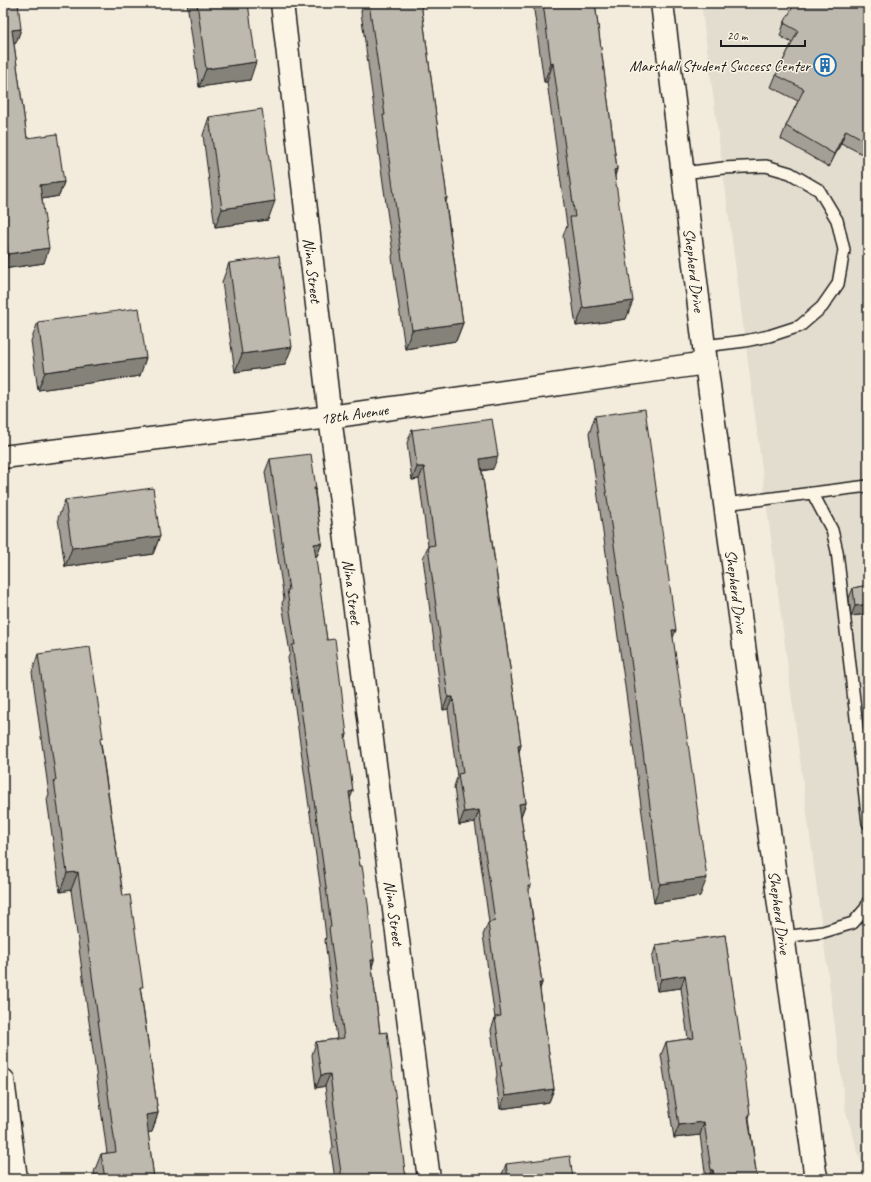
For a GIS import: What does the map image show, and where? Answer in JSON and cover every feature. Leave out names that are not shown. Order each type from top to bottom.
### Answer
[{"type":"street","name":"Nina Street","points":[[282,3],[330,417],[429,1179]]},
{"type":"street","name":"Shepherd Drive","points":[[662,3],[724,504],[817,1179]]},
{"type":"street","name":"18th Avenue","points":[[3,457],[330,417],[705,355]]},
{"type":"street","points":[[3,1080],[16,1179]]},
{"type":"lane","points":[[683,173],[723,168],[766,166],[790,173],[819,190],[837,220],[844,250],[838,284],[822,307],[800,326],[769,336],[746,341],[705,355]]},
{"type":"lane","points":[[724,504],[868,486]]},
{"type":"lane","points":[[813,494],[832,530],[837,552],[868,823]]},
{"type":"lane","points":[[783,937],[823,932],[853,923],[866,908],[868,902]]},
{"type":"shaded area","points":[[701,3],[868,3],[868,1179],[866,1179],[846,1112]]},
{"type":"building","points":[[3,3],[18,3],[21,29],[12,30],[27,138],[57,134],[64,182],[40,185],[49,248],[8,254],[3,218]]},
{"type":"building","points":[[197,3],[248,3],[256,62],[206,69]]},
{"type":"building","points":[[369,3],[421,3],[447,198],[445,198],[463,323],[412,330],[383,115],[385,115]]},
{"type":"building","points":[[543,3],[595,3],[617,169],[614,170],[633,301],[583,308],[570,217],[575,217]]},
{"type":"building","name":"Marshall Student Success Center","points":[[795,3],[868,3],[868,142],[846,130],[834,154],[786,126],[804,89],[776,75],[798,31],[784,23]]},
{"type":"building","points":[[262,109],[275,201],[222,209],[209,117]]},
{"type":"building","points":[[279,256],[292,347],[242,354],[229,263]]},
{"type":"building","points":[[139,308],[146,358],[45,372],[38,322]]},
{"type":"building","points":[[645,409],[676,630],[672,630],[707,878],[660,884],[632,667],[595,416]]},
{"type":"building","points":[[492,419],[498,456],[480,459],[521,745],[518,746],[526,803],[519,804],[531,886],[528,886],[542,983],[539,983],[554,1089],[505,1096],[495,1017],[501,1016],[488,923],[495,921],[479,810],[464,812],[458,774],[463,773],[453,697],[448,697],[428,546],[435,545],[424,467],[417,467],[412,430]]},
{"type":"building","points":[[311,454],[322,543],[314,544],[327,640],[335,639],[347,735],[345,735],[353,791],[349,792],[360,866],[362,866],[368,904],[374,960],[371,960],[380,1033],[387,1032],[406,1179],[342,1179],[336,1139],[338,1139],[330,1074],[321,1075],[316,1042],[344,1038],[329,928],[331,927],[324,871],[292,645],[295,645],[287,590],[289,590],[270,459]]},
{"type":"building","points":[[153,488],[160,536],[72,548],[65,500]]},
{"type":"building","points":[[868,585],[868,604],[855,606],[853,588]]},
{"type":"building","points":[[90,647],[103,738],[100,739],[123,896],[130,895],[143,987],[140,987],[158,1113],[146,1115],[154,1179],[105,1179],[101,1154],[116,1152],[78,872],[67,873],[54,780],[56,780],[38,654]]},
{"type":"building","points":[[725,935],[744,1066],[750,1115],[748,1116],[757,1179],[715,1179],[713,1170],[711,1170],[704,1122],[679,1125],[666,1042],[694,1038],[685,975],[661,979],[656,945]]},
{"type":"building","points":[[570,1156],[573,1179],[508,1179],[506,1164]]},
{"type":"place","name":"Marshall Student Success Center","points":[[825,65]]}]
